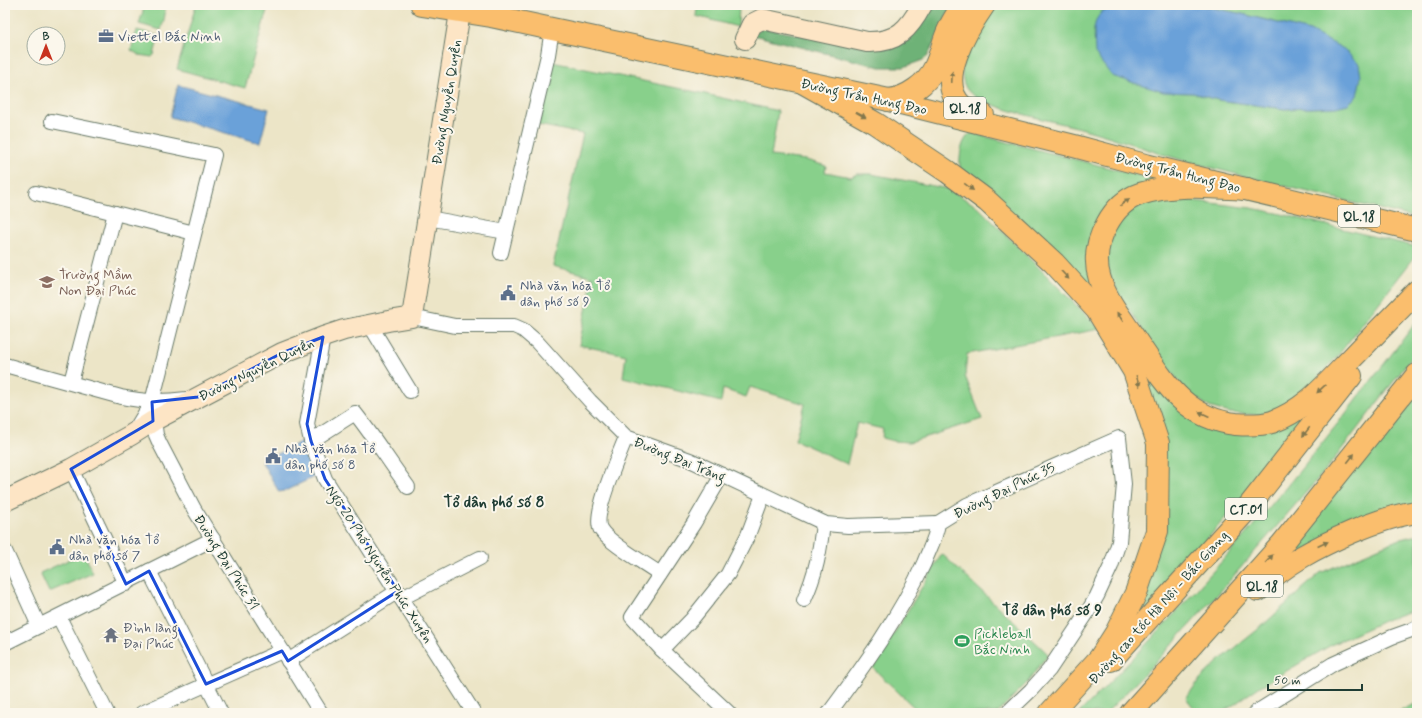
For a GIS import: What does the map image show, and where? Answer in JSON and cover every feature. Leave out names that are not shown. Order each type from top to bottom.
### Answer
[{"type":"main road","name":"Đường Trần Hưng Đạo","points":[[422,5],[490,16],[889,100],[1145,165],[1417,230]]},
{"type":"main road","points":[[889,100],[897,99],[909,93],[925,81],[932,73],[949,28],[962,5]]},
{"type":"main road","name":"QL.18","points":[[984,5],[965,36],[954,62],[951,82],[956,99],[964,107],[973,112],[1074,146]]},
{"type":"main road","points":[[802,82],[875,123],[948,172],[987,201],[1054,263],[1097,310],[1134,371],[1158,443],[1157,531],[1136,593],[1116,633],[1100,658],[1050,713]]},
{"type":"main road","points":[[1247,189],[1187,186],[1139,194],[1128,200],[1111,216],[1103,230],[1097,248],[1096,265],[1101,285],[1109,300],[1164,381],[1187,405],[1218,420],[1241,424],[1262,424],[1290,414],[1302,406],[1325,386],[1417,292]]},
{"type":"main road","name":"Đường cao tốc Hà Nội - Bắc Giang","points":[[1060,713],[1079,696],[1242,515],[1417,292]]},
{"type":"main road","points":[[1131,713],[1282,544],[1417,375]]},
{"type":"main road","name":"QL.18","points":[[1142,713],[1246,601],[1281,569],[1321,545],[1387,519],[1417,512]]},
{"type":"street","points":[[745,38],[752,24],[762,19],[844,37],[878,42],[891,39],[903,32],[909,26],[922,5]]},
{"type":"street","name":"Đường Nguyễn Quyền","points":[[5,501],[71,469],[131,435],[152,411],[198,397],[282,353],[323,337],[370,325],[412,318],[460,12]]},
{"type":"street","points":[[501,253],[548,55],[552,29]]},
{"type":"street","points":[[5,364],[121,397],[152,411],[214,155],[52,121]]},
{"type":"street","points":[[36,193],[194,233]]},
{"type":"street","points":[[72,382],[115,213]]},
{"type":"street","points":[[428,218],[506,232]]},
{"type":"street","name":"Đường Đại Tráng","points":[[412,318],[455,326],[514,326],[520,328],[537,342],[590,401],[626,437],[690,460],[823,523],[840,526],[938,523]]},
{"type":"street","points":[[370,325],[410,391]]},
{"type":"street","name":"Ngõ 20 Phố Nguyễn Phúc Xuyên","points":[[323,337],[307,424],[311,441],[325,479],[474,713]]},
{"type":"street","name":"Đường Đại Phúc 31","points":[[152,411],[160,444],[194,509],[321,713]]},
{"type":"street","points":[[311,441],[355,413],[366,426],[390,463],[408,487]]},
{"type":"street","points":[[626,437],[602,502],[598,519],[600,529],[609,539],[660,574]]},
{"type":"street","name":"Đường Đại Phúc 35","points":[[829,713],[872,652],[913,587],[932,546],[938,523],[967,505],[1119,438],[1124,484],[1118,542],[1111,566],[1098,596],[1088,613],[1049,670],[1007,713]]},
{"type":"street","points":[[71,469],[126,584]]},
{"type":"street","points":[[722,475],[694,523],[632,617],[662,650],[729,713]]},
{"type":"street","points":[[662,650],[692,619],[728,574],[748,535],[763,495]]},
{"type":"street","points":[[804,600],[812,582],[820,547],[823,523]]},
{"type":"street","points":[[5,643],[126,584],[213,539]]},
{"type":"street","points":[[5,551],[39,626]]},
{"type":"street","points":[[150,712],[206,684],[285,656],[400,595],[480,558]]},
{"type":"street","points":[[149,572],[220,713]]},
{"type":"street","points":[[59,617],[107,713]]},
{"type":"street","points":[[1255,713],[1333,664],[1392,637],[1417,628]]},
{"type":"highlighted area","points":[[323,337],[307,424],[311,441],[325,479],[398,591],[288,661],[282,651],[206,684],[149,571],[126,584],[71,469],[153,421],[152,402],[198,397],[282,353]]},
{"type":"green space","points":[[146,5],[160,5],[165,10],[161,30],[139,24]]},
{"type":"green space","points":[[196,5],[247,5],[267,10],[245,88],[177,69]]},
{"type":"green space","points":[[684,5],[765,5],[764,10],[739,7],[738,27],[696,16],[697,7]]},
{"type":"green space","points":[[933,5],[952,5],[928,56],[923,60],[904,67],[880,67],[753,35],[761,28],[864,46],[923,22]]},
{"type":"green space","points":[[991,5],[1123,5],[1117,6],[1094,29],[1096,54],[1163,92],[1193,93],[1218,100],[1285,109],[1336,107],[1310,31],[1200,5],[1417,5],[1417,218],[1270,183],[1182,160],[1096,133],[1002,108],[986,102],[973,95],[966,88],[962,67],[974,34]]},
{"type":"green space","points":[[137,30],[159,36],[154,55],[152,57],[139,55],[131,50]]},
{"type":"green space","points":[[552,62],[701,93],[778,111],[771,156],[806,160],[826,166],[825,172],[851,177],[857,174],[871,174],[949,189],[978,207],[1100,329],[967,354],[965,376],[982,419],[910,442],[893,441],[882,438],[883,429],[857,423],[847,464],[795,440],[805,404],[750,387],[746,397],[723,389],[721,402],[623,377],[626,355],[579,345],[593,277],[553,266],[583,134],[538,125]]},
{"type":"green space","points":[[971,133],[1165,182],[1107,209],[1103,301],[960,169],[961,149],[965,140]]},
{"type":"green space","points":[[1164,197],[1251,208],[1277,213],[1417,247],[1417,254],[1336,358],[1305,392],[1282,408],[1258,415],[1230,413],[1209,407],[1185,390],[1162,359],[1120,296],[1106,264],[1112,228],[1125,211]]},
{"type":"green space","points":[[1417,321],[1417,351],[1328,467],[1218,594],[1154,664],[1106,713],[1079,713],[1221,563],[1286,488]]},
{"type":"green space","points":[[1129,341],[1222,427],[1315,404],[1271,464],[1129,631],[1163,520]]},
{"type":"green space","points":[[1417,388],[1417,506],[1275,562]]},
{"type":"green space","points":[[1417,535],[1417,609],[1388,619],[1333,644],[1259,687],[1222,713],[1198,713],[1186,698],[1200,679],[1220,660],[1261,627],[1320,573],[1397,540]]},
{"type":"green space","points":[[84,553],[93,573],[49,592],[40,573]]},
{"type":"green space","name":"Pickleball Bắc Ninh","points":[[942,554],[1048,654],[1027,683],[997,713],[920,713],[873,668]]},
{"type":"green space","points":[[1417,703],[1417,713],[1395,713]]},
{"type":"water","points":[[1123,5],[1200,5],[1310,31],[1344,49],[1359,64],[1361,77],[1357,96],[1348,104],[1336,107],[1285,109],[1218,100],[1193,93],[1163,92],[1112,76],[1095,54],[1094,29],[1096,20],[1102,11]]},
{"type":"water","points":[[178,85],[269,109],[260,143],[170,117]]},
{"type":"water","points":[[305,440],[320,474],[287,490],[279,492],[262,462]]},
{"type":"place","name":"Viettel Bắc Ninh","points":[[106,36]]},
{"type":"place","name":"Trường Mầm Non Đại Phúc","points":[[47,282]]},
{"type":"place","name":"Nhà văn hóa Tổ dân phố số 9","points":[[508,293]]},
{"type":"place","name":"Nhà văn hóa Tổ dân phố số 8","points":[[273,456]]},
{"type":"place","name":"Nhà văn hóa Tổ dân phố số 7","points":[[57,547]]},
{"type":"place","name":"Đình làng Đại Phúc","points":[[111,635]]},
{"type":"place","name":"Pickleball Bắc Ninh","points":[[962,641]]},
{"type":"district","name":"Tổ dân phố số 8","points":[[494,501]]},
{"type":"district","name":"Tổ dân phố số 9","points":[[1052,609]]}]
